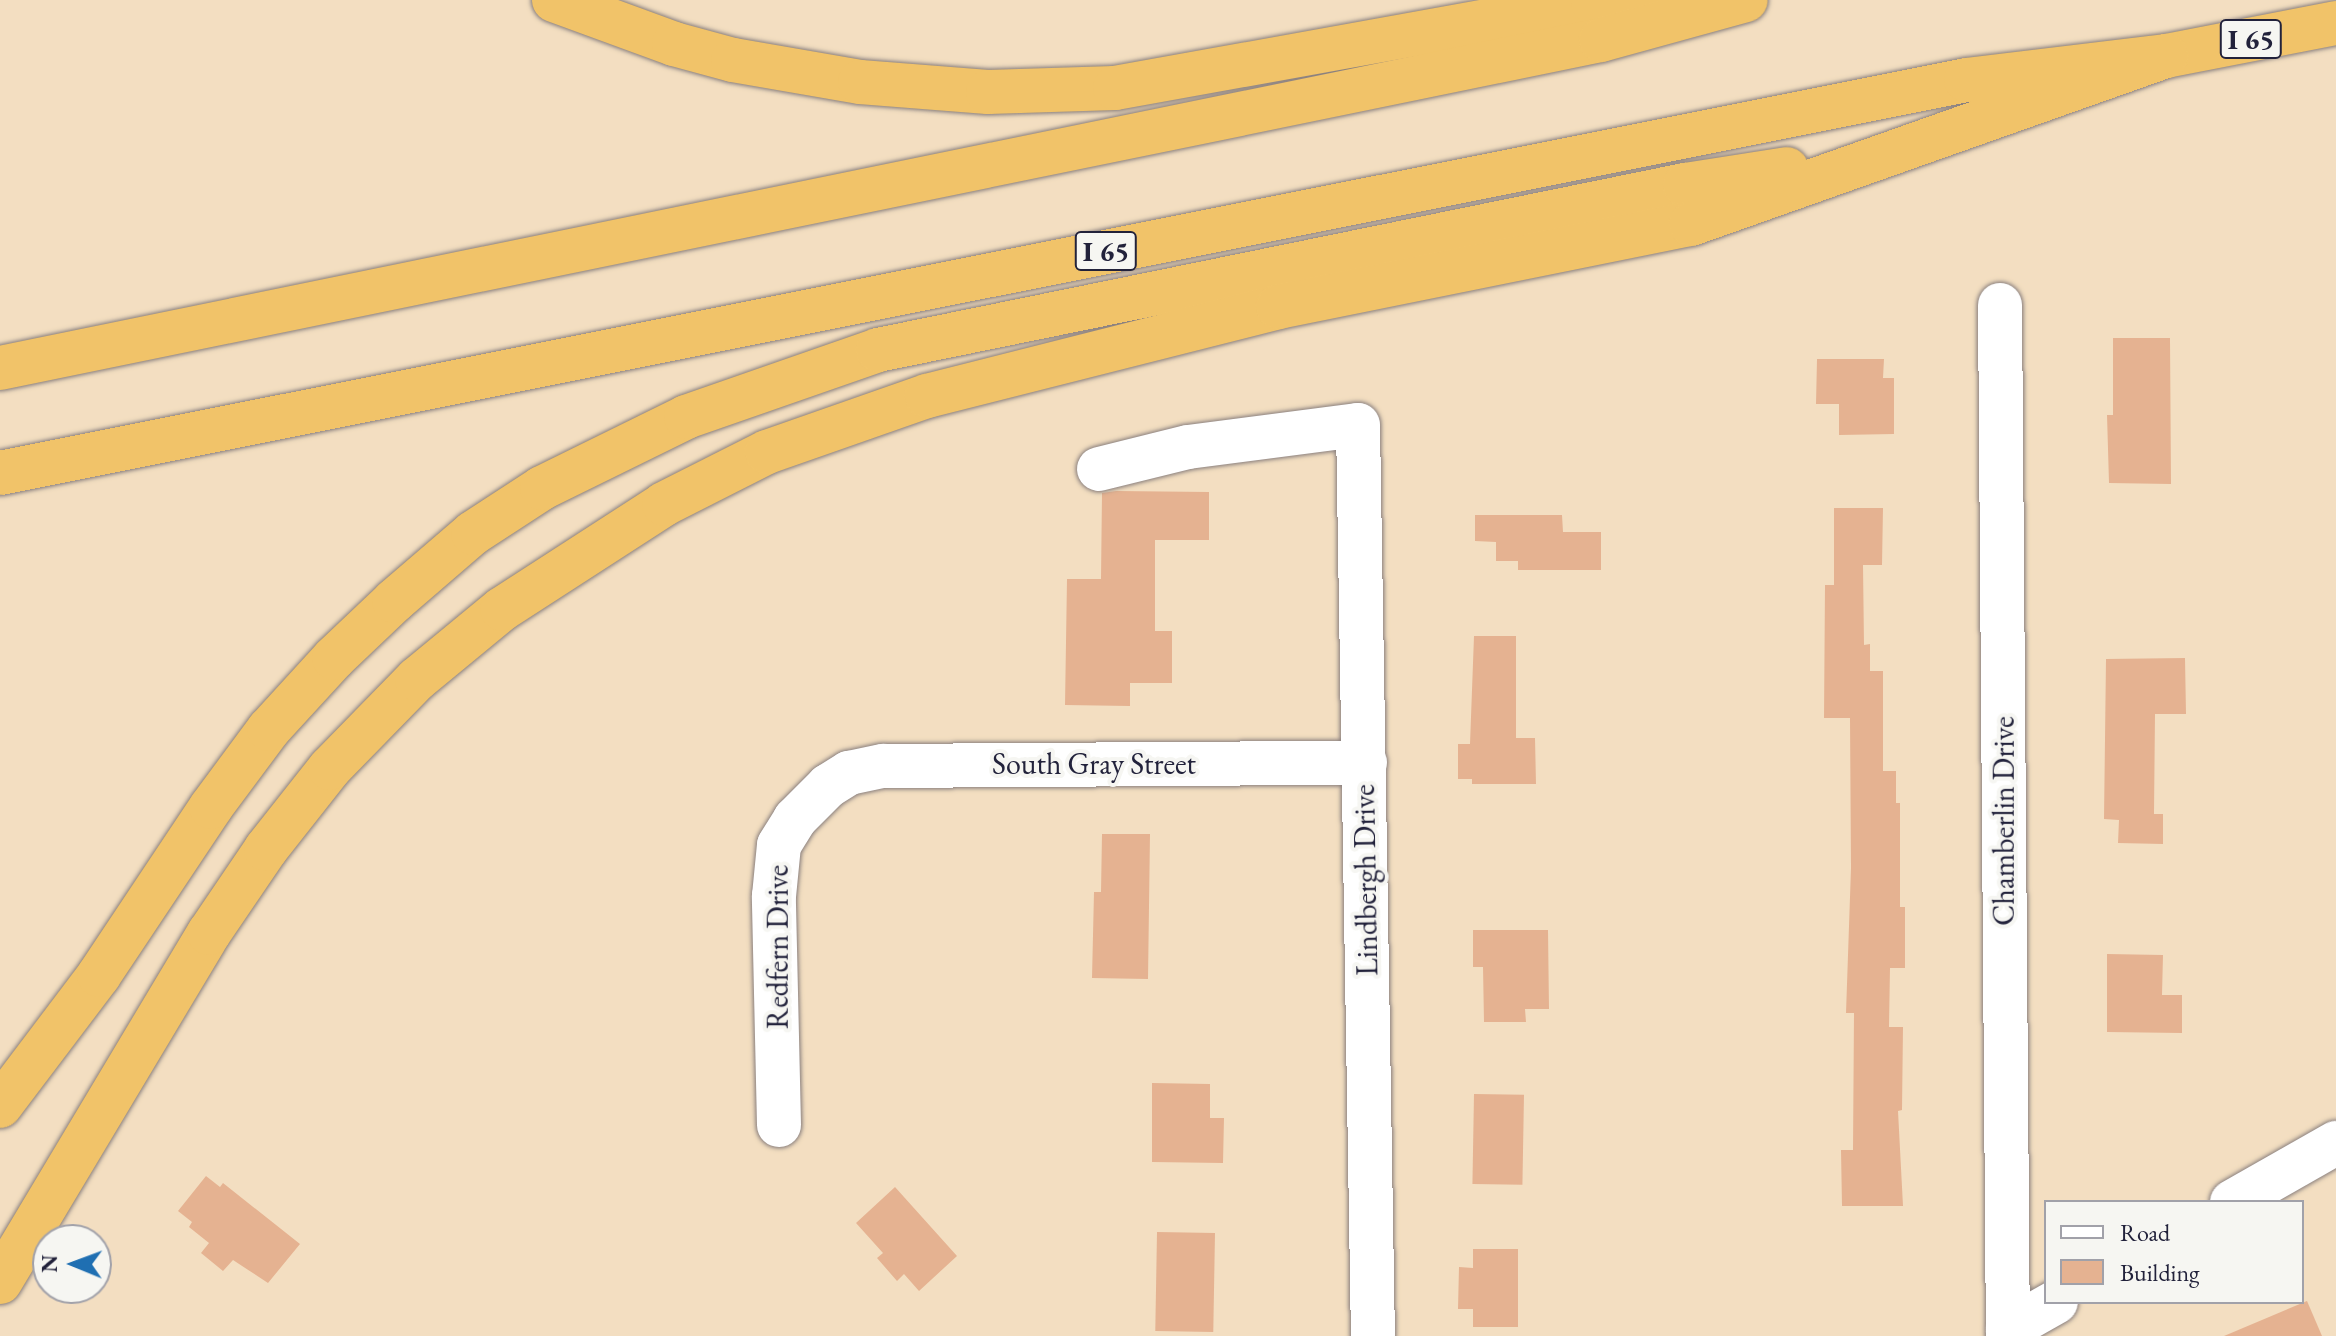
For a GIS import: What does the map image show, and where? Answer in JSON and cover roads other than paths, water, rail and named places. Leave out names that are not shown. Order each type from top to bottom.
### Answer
[{"type":"highway","points":[[554,0],[674,44],[785,71],[860,82],[1003,92],[1115,88],[1593,2],[1661,0]]},
{"type":"highway","points":[[0,368],[1601,40],[1746,0]]},
{"type":"highway","name":"I 65","points":[[0,473],[1950,83],[2166,56],[2336,23]]},
{"type":"highway","points":[[0,1282],[209,933],[305,798],[375,720],[459,643],[552,573],[630,524],[767,452],[927,396],[1278,307],[1691,224],[2166,56]]},
{"type":"highway","points":[[0,1106],[99,975],[211,807],[291,705],[394,601],[473,533],[542,488],[595,461],[686,417],[878,350],[1685,185],[1893,153]]},
{"type":"street","name":"Chamberlin Drive","points":[[2000,305],[2008,1333]]},
{"type":"street","name":"Lindbergh Drive","points":[[1099,469],[1188,447],[1358,425],[1373,1336]]},
{"type":"street","name":"South Gray Street","points":[[828,786],[849,773],[883,766],[1365,763]]},
{"type":"street","name":"Redfern Drive","points":[[779,1125],[774,896],[779,845],[795,819],[828,786]]},
{"type":"street","points":[[2236,1200],[2336,1143]]},
{"type":"street","points":[[2008,1333],[2053,1304]]}]
